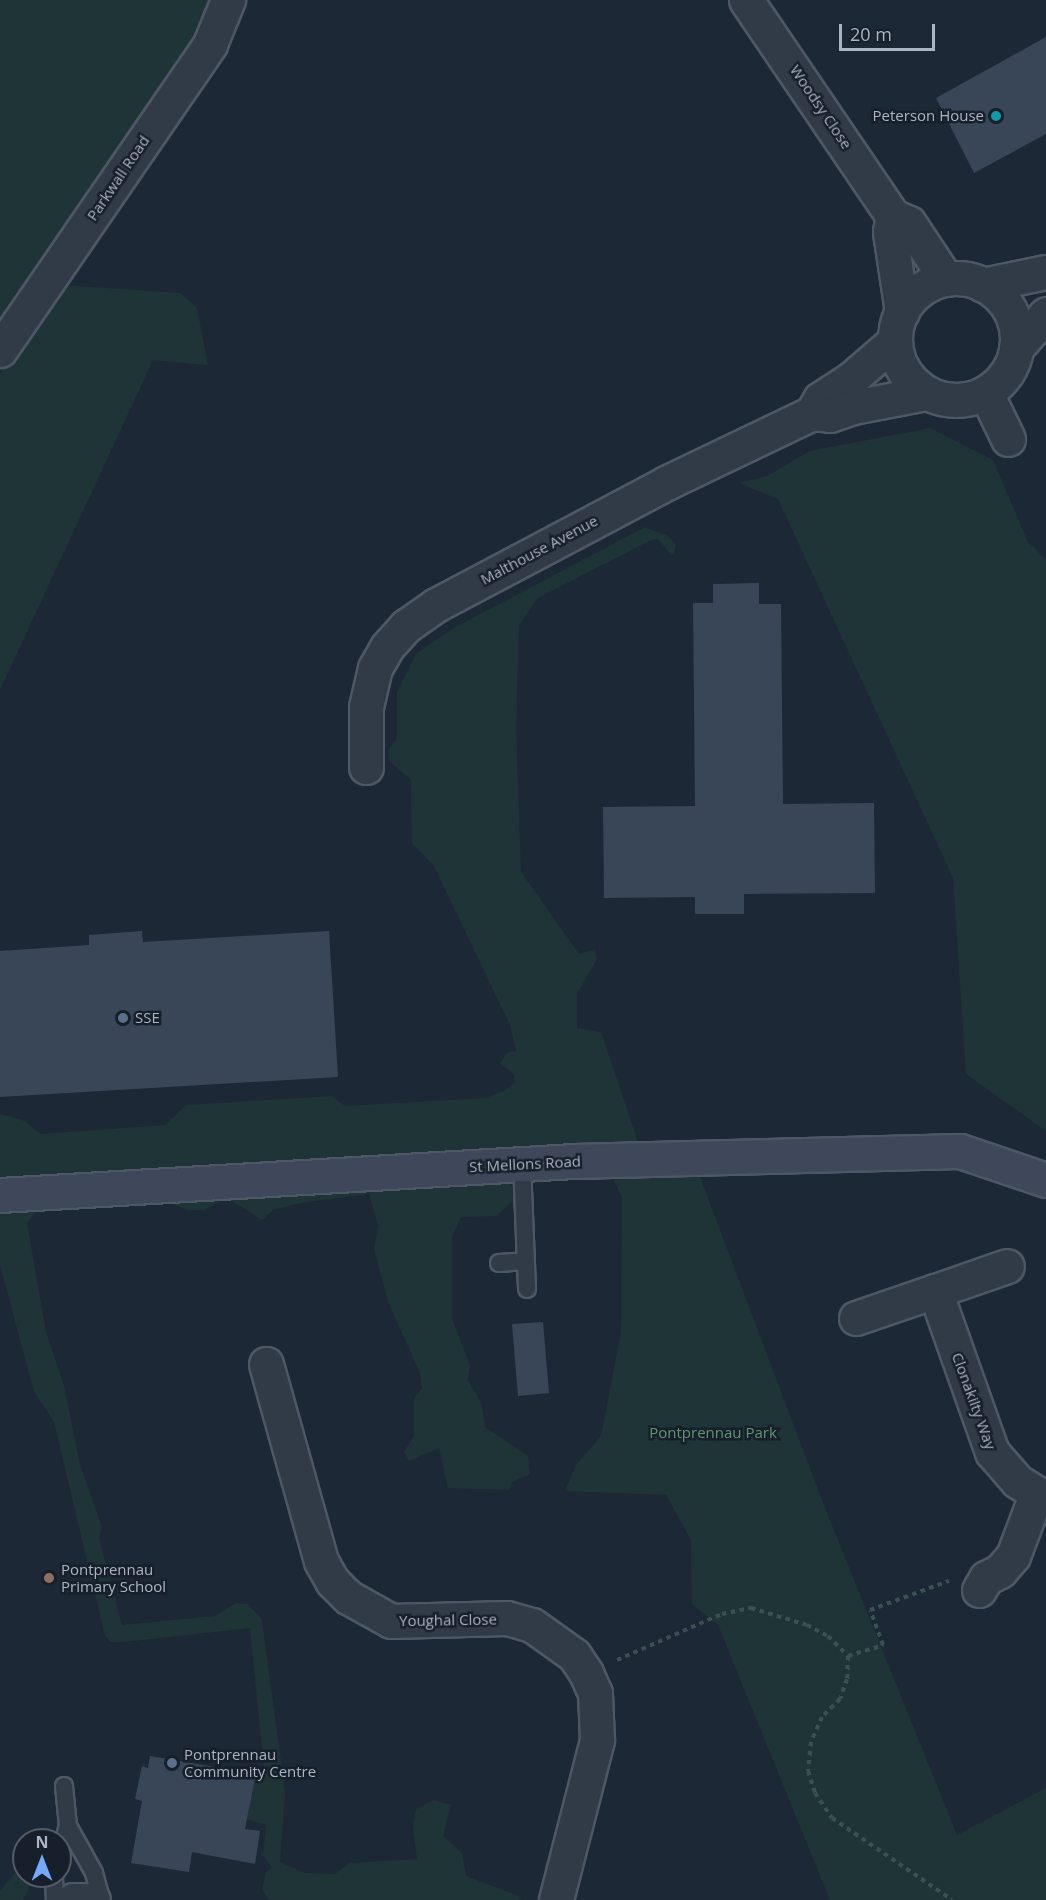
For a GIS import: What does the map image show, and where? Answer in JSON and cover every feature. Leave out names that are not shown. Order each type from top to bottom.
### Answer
[{"type":"main road","name":"St Mellons Road","points":[[0,1195],[522,1164],[960,1151],[1046,1180]]},
{"type":"street","name":"Parkwall Road","points":[[0,350],[210,44],[228,0]]},
{"type":"street","name":"Woodsy Close","points":[[746,0],[893,216],[909,223],[946,279]]},
{"type":"street","points":[[893,216],[890,232],[898,327],[898,362],[910,380],[926,393],[945,400],[966,400],[986,393],[1011,366],[1016,348],[1011,308],[983,285]]},
{"type":"street","points":[[898,327],[928,284],[946,279],[983,285],[1046,272]]},
{"type":"street","points":[[1016,348],[1046,314]]},
{"type":"street","name":"Malthouse Avenue","points":[[812,413],[820,399],[851,379],[898,327]]},
{"type":"street","name":"Malthouse Avenue","points":[[366,767],[368,689],[387,647],[406,626],[436,605],[666,483],[812,413],[830,415],[853,407],[926,393]]},
{"type":"street","points":[[986,393],[1008,439]]},
{"type":"street","points":[[856,1318],[1007,1266]]},
{"type":"street","name":"Clonakilty Way","points":[[935,1291],[992,1452],[1003,1469],[1041,1497],[1013,1556],[1000,1571],[982,1584]]},
{"type":"street","name":"Youghal Close","points":[[266,1364],[321,1562],[340,1589],[368,1611],[391,1621],[507,1618],[532,1625],[574,1655],[586,1673],[595,1693],[597,1740],[556,1900]]},
{"type":"street","points":[[74,1900],[93,1900]]},
{"type":"lane","points":[[522,1164],[527,1289]]},
{"type":"lane","points":[[499,1263],[526,1262]]},
{"type":"lane","points":[[64,1786],[68,1826],[94,1873],[101,1900]]},
{"type":"path","points":[[848,1656],[883,1645],[870,1610],[944,1582],[982,1584]]},
{"type":"path","points":[[586,1673],[722,1614],[751,1608],[807,1625],[828,1636],[848,1656]]},
{"type":"path","points":[[848,1656],[840,1699],[822,1717],[811,1742],[808,1771],[815,1793],[832,1818],[952,1900]]},
{"type":"green space","points":[[0,0],[212,0],[176,71],[0,331]]},
{"type":"green space","points":[[62,285],[180,293],[197,308],[208,365],[153,360],[0,690],[0,374]]},
{"type":"green space","points":[[930,428],[993,460],[1028,542],[1046,560],[1046,1131],[966,1074],[953,878],[778,499],[739,483],[767,476],[810,451]]},
{"type":"green space","points":[[645,527],[668,536],[676,545],[674,553],[671,555],[658,539],[651,540],[538,598],[519,625],[516,728],[521,872],[579,954],[595,949],[597,959],[577,994],[577,1028],[600,1032],[641,1151],[496,1174],[512,1186],[513,1201],[496,1216],[461,1217],[452,1236],[452,1319],[470,1365],[468,1380],[482,1405],[485,1427],[528,1456],[530,1474],[512,1482],[509,1490],[448,1488],[439,1448],[409,1461],[404,1452],[414,1436],[414,1398],[422,1389],[420,1373],[388,1302],[374,1249],[378,1225],[369,1194],[300,1203],[273,1210],[262,1220],[227,1198],[204,1210],[187,1210],[166,1201],[36,1212],[27,1223],[46,1332],[64,1386],[80,1465],[102,1527],[99,1538],[122,1625],[215,1616],[236,1603],[248,1604],[262,1620],[285,1792],[280,1862],[305,1873],[335,1874],[350,1863],[417,1859],[413,1827],[416,1809],[434,1800],[451,1805],[443,1836],[462,1853],[466,1876],[517,1895],[521,1900],[269,1900],[262,1889],[266,1872],[272,1868],[263,1855],[266,1825],[247,1819],[256,1774],[265,1778],[250,1628],[124,1642],[111,1642],[105,1636],[54,1422],[34,1392],[0,1265],[0,1114],[25,1121],[41,1134],[165,1125],[186,1105],[331,1096],[345,1106],[486,1098],[506,1090],[515,1082],[514,1075],[500,1063],[508,1052],[516,1051],[510,1025],[434,866],[412,843],[411,780],[389,761],[388,750],[397,739],[397,692],[416,654],[452,629]]},
{"type":"green space","name":"Pontprennau Park","points":[[608,1168],[699,1174],[823,1503],[957,1835],[1046,1788],[1046,1900],[830,1900],[718,1625],[692,1604],[691,1540],[666,1495],[565,1491],[576,1465],[601,1436],[621,1332],[622,1198]]},
{"type":"green space","points":[[12,1877],[12,1888],[28,1888],[23,1900],[0,1900],[0,1891]]},
{"type":"building","name":"Peterson House","points":[[1046,37],[1046,134],[974,173],[936,98]]},
{"type":"building","points":[[759,583],[759,604],[781,604],[783,804],[874,803],[875,893],[744,894],[744,914],[695,914],[695,897],[604,898],[603,807],[695,806],[693,603],[713,603],[713,584]]},
{"type":"building","points":[[142,931],[143,942],[329,931],[338,1077],[0,1097],[0,951],[89,945],[89,935]]},
{"type":"building","points":[[543,1322],[549,1393],[518,1396],[512,1324]]},
{"type":"building","points":[[150,1756],[256,1774],[245,1829],[260,1831],[255,1864],[192,1852],[189,1872],[131,1863],[142,1801],[135,1799],[142,1766],[148,1768]]},
{"type":"place","name":"Peterson House","points":[[996,116]]},
{"type":"place","name":"SSE","points":[[123,1018]]},
{"type":"place","name":"Pontprennau Primary School","points":[[49,1578]]},
{"type":"place","name":"Pontprennau Community Centre","points":[[172,1763]]}]
